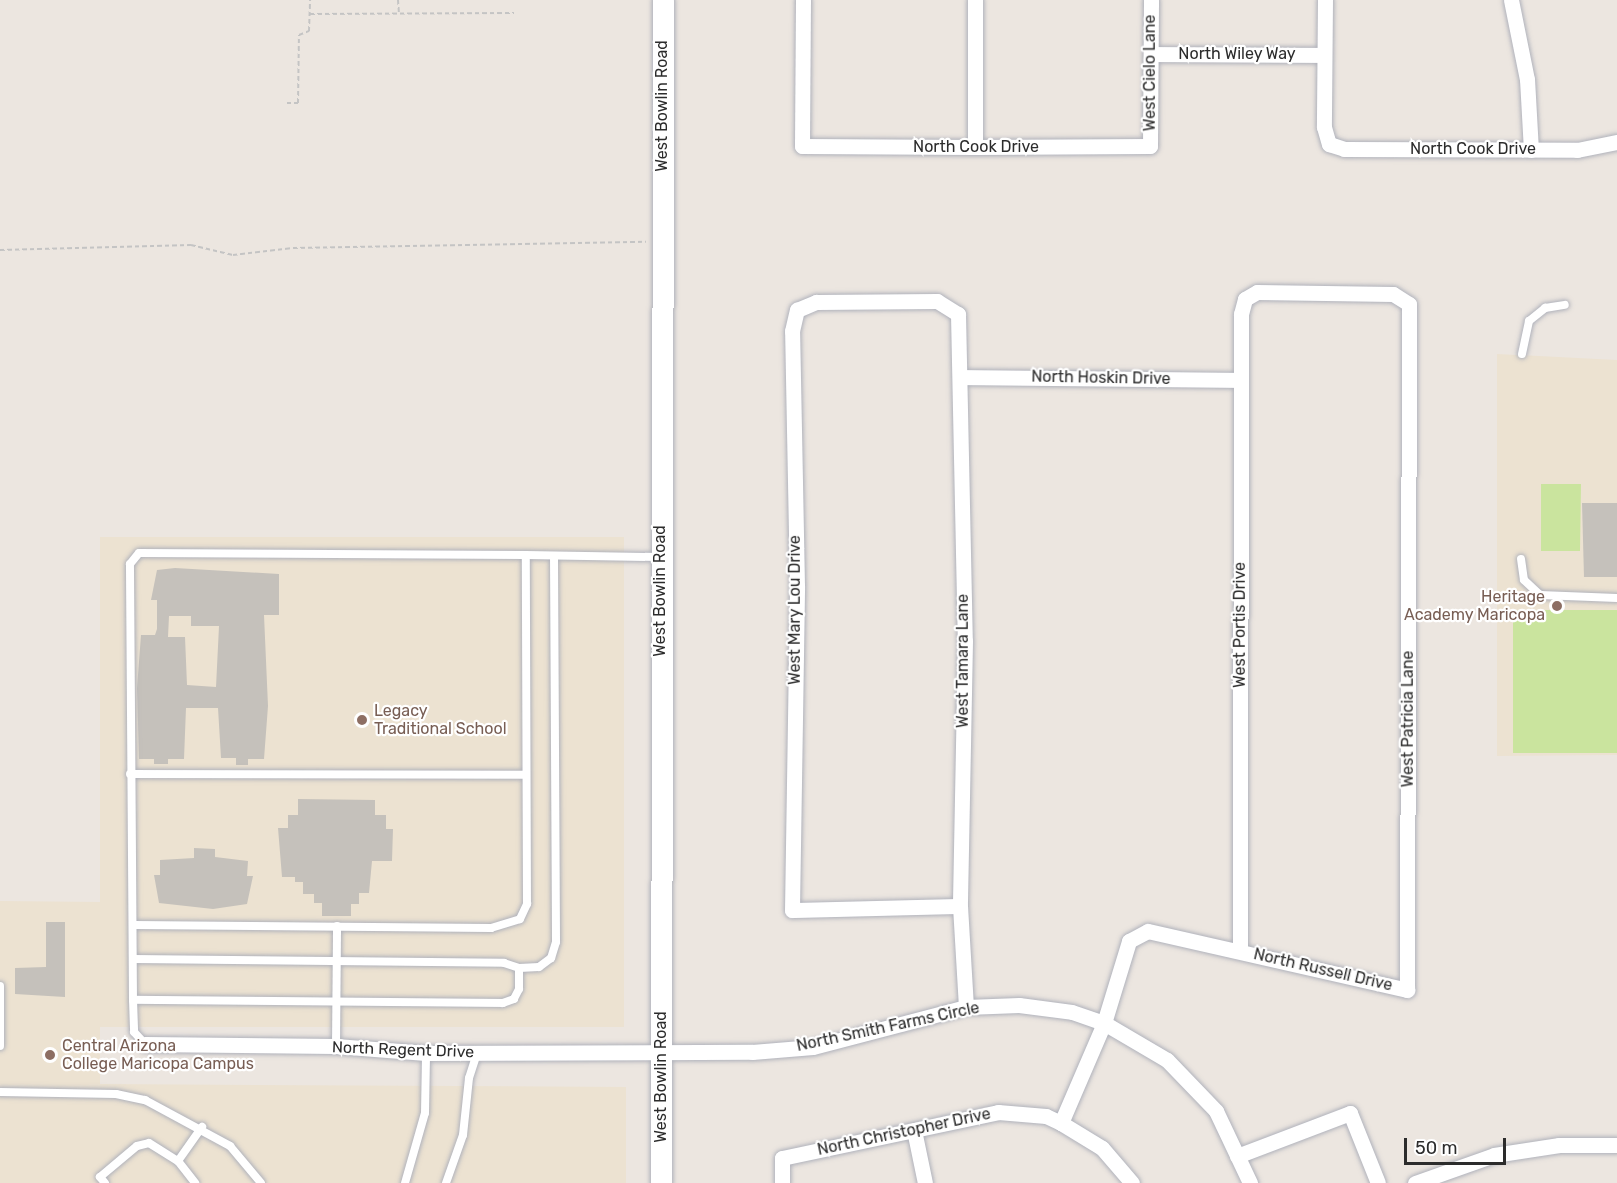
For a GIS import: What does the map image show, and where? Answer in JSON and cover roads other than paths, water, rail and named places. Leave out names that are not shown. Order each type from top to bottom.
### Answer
[{"type":"street","name":"West Bowlin Road","points":[[662,1183],[660,557],[663,0]]},
{"type":"street","name":"North Cook Drive","points":[[803,0],[802,146],[1150,146]]},
{"type":"street","points":[[975,0],[975,147]]},
{"type":"street","name":"West Cielo Lane","points":[[1150,146],[1151,0]]},
{"type":"street","points":[[1324,55],[1325,0]]},
{"type":"street","points":[[1511,0],[1527,79],[1531,150]]},
{"type":"street","name":"North Wiley Way","points":[[1150,54],[1324,55]]},
{"type":"street","name":"North Cook Drive","points":[[1324,55],[1323,127],[1329,144],[1344,149],[1577,150],[1617,142]]},
{"type":"street","name":"West Patricia Lane","points":[[1245,299],[1257,292],[1393,294],[1409,304],[1407,990]]},
{"type":"street","name":"West Portis Drive","points":[[1240,951],[1239,380],[1241,314],[1245,299]]},
{"type":"street","name":"West Mary Lou Drive","points":[[958,314],[937,301],[816,302],[797,310],[792,331],[797,586],[792,910],[960,906]]},
{"type":"street","name":"West Tamara Lane","points":[[958,314],[962,377],[965,641],[960,906],[966,1007]]},
{"type":"street","name":"North Hoskin Drive","points":[[962,377],[1239,380]]},
{"type":"street","name":"North Russell Drive","points":[[1061,1124],[1104,1023],[1128,941],[1148,931],[1407,990]]},
{"type":"street","name":"North Smith Farms Circle","points":[[662,1054],[813,1047],[966,1007],[1019,1005],[1072,1012],[1104,1023],[1167,1060],[1216,1111],[1250,1183]]},
{"type":"street","name":"North Regent Drive","points":[[145,1044],[336,1046],[426,1053],[662,1054]]},
{"type":"street","name":"North Christopher Drive","points":[[782,1183],[782,1158],[998,1112],[1046,1116],[1102,1148],[1132,1183]]},
{"type":"street","points":[[1237,1156],[1350,1113],[1378,1183]]},
{"type":"street","points":[[914,1130],[925,1183]]},
{"type":"street","points":[[1415,1183],[1494,1155],[1559,1145],[1617,1145]]},
{"type":"lane","points":[[1522,354],[1529,321],[1545,308],[1565,305]]},
{"type":"lane","points":[[145,1044],[134,1032],[134,925],[130,894],[130,564],[140,553],[660,557]]},
{"type":"lane","points":[[134,925],[491,928],[520,919],[527,904],[526,555]]},
{"type":"lane","points":[[134,959],[504,963],[519,968],[539,967],[551,958],[556,942],[554,556]]},
{"type":"lane","points":[[1521,559],[1524,580],[1540,595],[1617,598]]},
{"type":"lane","points":[[129,774],[525,775]]},
{"type":"lane","points":[[336,1046],[337,926]]},
{"type":"lane","points":[[133,1000],[503,1003],[514,999],[519,989],[519,968]]},
{"type":"lane","points":[[0,986],[0,1046]]},
{"type":"lane","points":[[405,1183],[425,1113],[426,1053]]},
{"type":"lane","points":[[446,1183],[463,1136],[469,1078],[477,1053]]},
{"type":"lane","points":[[0,1092],[116,1094],[145,1100],[202,1127],[230,1146],[261,1183]]},
{"type":"lane","points":[[178,1161],[202,1127]]},
{"type":"lane","points":[[105,1183],[100,1176],[137,1146],[149,1143],[178,1161],[195,1183]]},
{"type":"place","name":"Heritage Academy Maricopa","points":[[1557,606]]},
{"type":"place","name":"Legacy Traditional School","points":[[362,720]]},
{"type":"place","name":"Central Arizona College Maricopa Campus","points":[[50,1055]]}]
